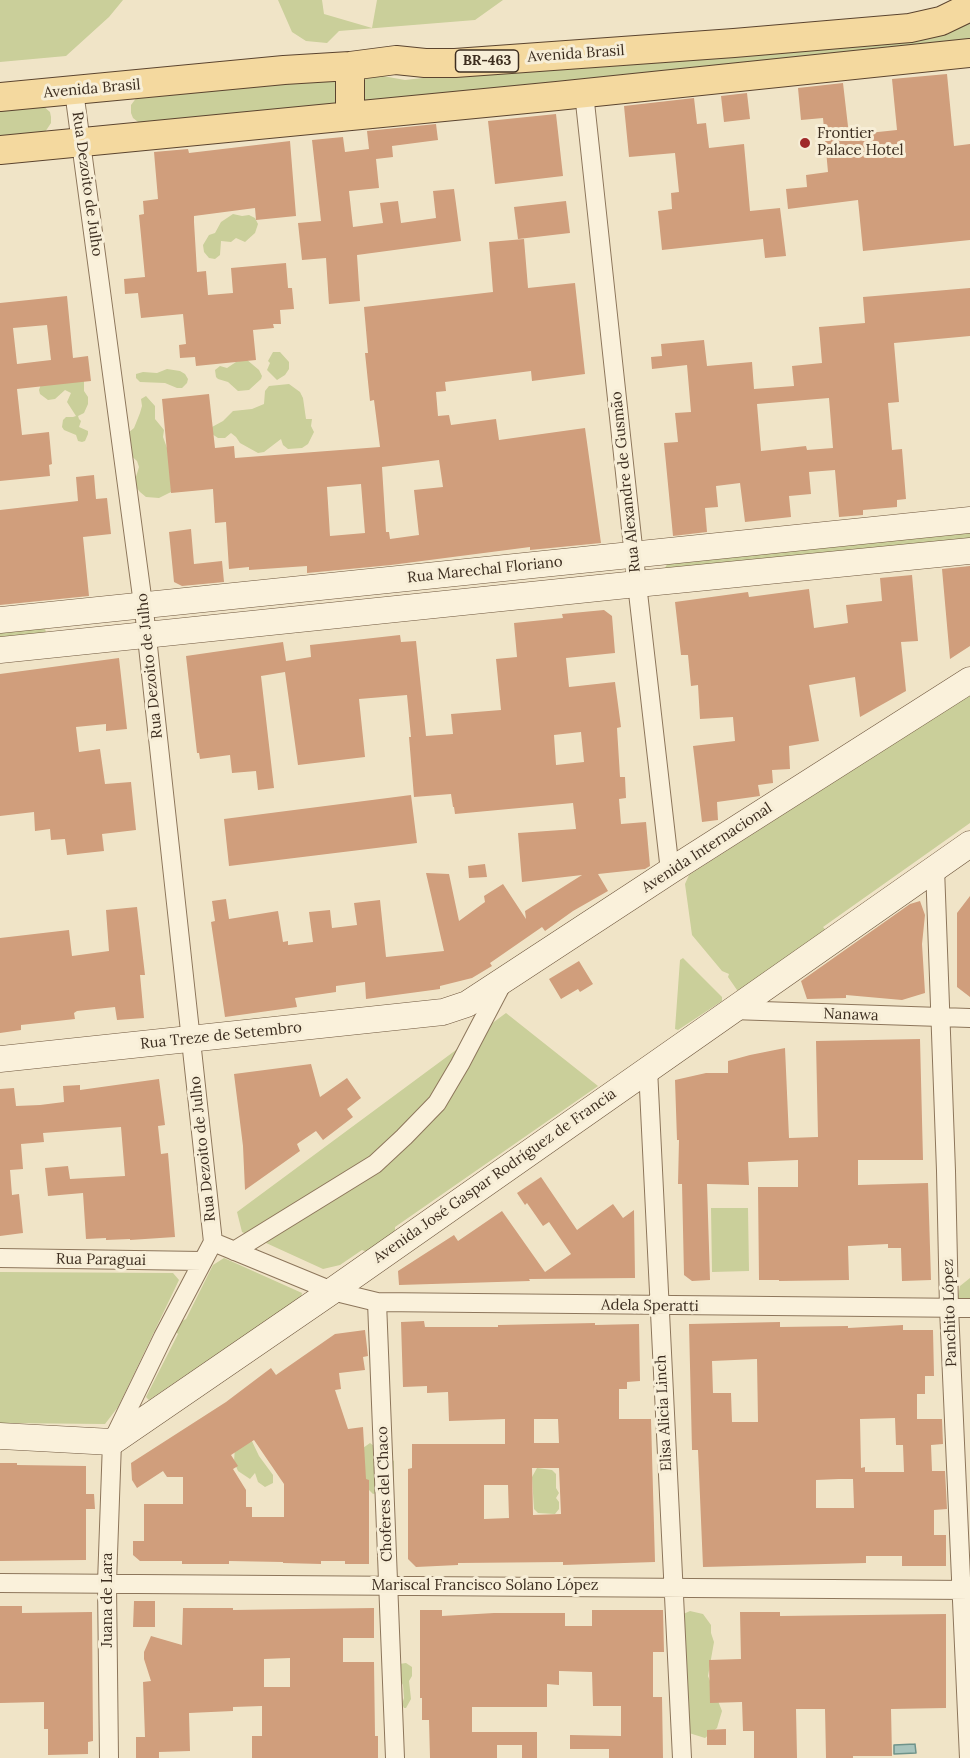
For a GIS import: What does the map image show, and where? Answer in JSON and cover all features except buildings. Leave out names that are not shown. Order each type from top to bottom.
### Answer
[{"type":"main road","name":"Avenida Brasil","points":[[0,97],[396,60],[424,63],[468,62],[910,28],[940,21],[970,7]]},
{"type":"main road","points":[[0,150],[970,53]]},
{"type":"main road","points":[[350,66],[351,116]]},
{"type":"main road","name":"Rua Marechal Floriano","points":[[0,620],[970,520]]},
{"type":"main road","name":"Rua Marechal Floriano","points":[[0,650],[970,551]]},
{"type":"main road","points":[[499,569],[501,598]]},
{"type":"main road","name":"Avenida Internacional","points":[[442,1012],[467,1004],[503,982],[670,871],[970,680]]},
{"type":"main road","name":"Avenida José Gaspar Rodríguez de Francia","points":[[112,1442],[332,1291],[970,844]]},
{"type":"main road","name":"Rua Treze de Setembro","points":[[0,1059],[442,1012]]},
{"type":"main road","points":[[0,1436],[112,1442]]},
{"type":"street","name":"Rua Dezoito de Julho","points":[[74,91],[147,634],[213,1242]]},
{"type":"street","name":"Rua Alexandre de Gusmão","points":[[584,93],[670,871]]},
{"type":"street","name":"Panchito López","points":[[935,868],[949,1308],[966,1590],[969,1758]]},
{"type":"street","points":[[234,1251],[375,1164],[404,1137],[437,1103],[503,982]]},
{"type":"street","name":"Nanawa","points":[[732,1010],[970,1018]]},
{"type":"street","name":"Elisa Alicia Linch","points":[[648,1069],[682,1758]]},
{"type":"street","points":[[112,1442],[163,1337],[213,1242]]},
{"type":"street","name":"Adela Speratti","points":[[213,1242],[332,1291],[377,1302],[970,1308]]},
{"type":"street","name":"Rua Paraguai","points":[[0,1258],[202,1261]]},
{"type":"street","name":"Choferes del Chaco","points":[[377,1302],[395,1758]]},
{"type":"street","name":"Juana de Lara","points":[[109,1758],[107,1583],[112,1442]]},
{"type":"street","name":"Mariscal Francisco Solano López","points":[[0,1583],[966,1590]]},
{"type":"green space","points":[[0,0],[123,0],[109,17],[66,56],[0,62]]},
{"type":"green space","points":[[278,0],[322,0],[324,14],[372,28],[377,0],[503,0],[475,20],[339,31],[327,43],[306,41],[292,32]]},
{"type":"green space","points":[[970,22],[970,47],[361,103],[360,81],[368,76],[377,75],[405,80]]},
{"type":"green space","points":[[336,76],[336,106],[142,125],[133,118],[131,113],[131,105],[137,97]]},
{"type":"green space","points":[[42,105],[50,112],[51,117],[51,123],[45,132],[0,137],[0,109]]},
{"type":"green space","points":[[233,214],[249,215],[255,218],[258,224],[255,233],[245,242],[236,238],[231,242],[221,241],[220,255],[215,259],[209,258],[204,252],[203,245],[209,235],[215,233],[221,222]]},
{"type":"green space","points":[[273,352],[280,352],[289,362],[289,369],[285,375],[277,380],[267,370],[270,363],[268,361]]},
{"type":"green space","points":[[246,359],[259,370],[262,376],[249,390],[238,391],[228,382],[216,377],[215,370],[220,366],[227,368]]},
{"type":"green space","points":[[167,369],[185,374],[188,379],[187,383],[182,388],[177,388],[165,383],[140,382],[136,378],[136,374],[157,373]]},
{"type":"green space","points":[[84,381],[88,404],[84,413],[78,416],[81,421],[79,427],[88,431],[88,434],[82,442],[78,441],[76,435],[62,427],[66,417],[76,416],[67,402],[71,393],[65,390],[55,399],[48,400],[40,394],[39,390],[41,384]]},
{"type":"green space","points":[[289,384],[300,392],[303,398],[306,419],[312,419],[311,426],[314,432],[308,444],[302,448],[288,449],[283,445],[281,439],[264,452],[258,453],[240,443],[231,433],[225,438],[218,438],[212,434],[212,427],[223,421],[233,411],[252,409],[264,404],[265,391],[269,386]]},
{"type":"green space","points":[[146,396],[155,406],[155,419],[164,430],[163,437],[170,456],[171,492],[159,498],[146,497],[136,487],[135,480],[139,467],[137,461],[127,452],[128,433],[134,428],[142,406],[141,399]]},
{"type":"green space","points":[[970,529],[970,540],[667,570],[665,568],[669,561]]},
{"type":"green space","points":[[0,623],[44,623],[46,633],[0,647]]},
{"type":"green space","points":[[970,695],[970,823],[823,927],[828,933],[750,998],[737,990],[728,977],[729,974],[722,971],[692,935],[685,884],[689,875]]},
{"type":"green space","points":[[683,958],[722,997],[722,1001],[678,1030],[675,1029],[680,960]]},
{"type":"green space","points":[[506,1013],[598,1086],[395,1227],[395,1239],[375,1255],[362,1250],[340,1265],[323,1269],[242,1232],[237,1212]]},
{"type":"green space","points":[[711,1208],[748,1208],[749,1271],[712,1272]]},
{"type":"green space","points":[[224,1258],[302,1293],[301,1297],[149,1400],[146,1397],[178,1334],[176,1332],[180,1322],[186,1319],[213,1265]]},
{"type":"green space","points":[[0,1272],[173,1273],[179,1280],[118,1407],[105,1424],[0,1423]]},
{"type":"green space","points":[[970,1278],[970,1307],[957,1302],[960,1286]]},
{"type":"green space","points":[[249,1435],[259,1456],[273,1475],[273,1483],[265,1487],[258,1482],[255,1473],[250,1479],[238,1471],[234,1462],[235,1446]]},
{"type":"green space","points":[[370,1443],[394,1461],[394,1480],[380,1492],[373,1494],[356,1477],[363,1448]]},
{"type":"green space","points":[[537,1468],[552,1470],[556,1474],[556,1488],[559,1493],[556,1498],[559,1502],[559,1509],[555,1514],[538,1513],[534,1509],[532,1477]]},
{"type":"green space","points":[[690,1611],[703,1614],[711,1625],[714,1642],[708,1676],[722,1711],[717,1728],[705,1738],[689,1733],[679,1616]]},
{"type":"green space","points":[[406,1663],[412,1667],[412,1676],[409,1681],[411,1699],[404,1708],[399,1664]]},
{"type":"water","points":[[915,1744],[916,1753],[894,1754],[894,1745]]},
{"type":"place","name":"Frontier Palace Hotel","points":[[805,143]]}]
